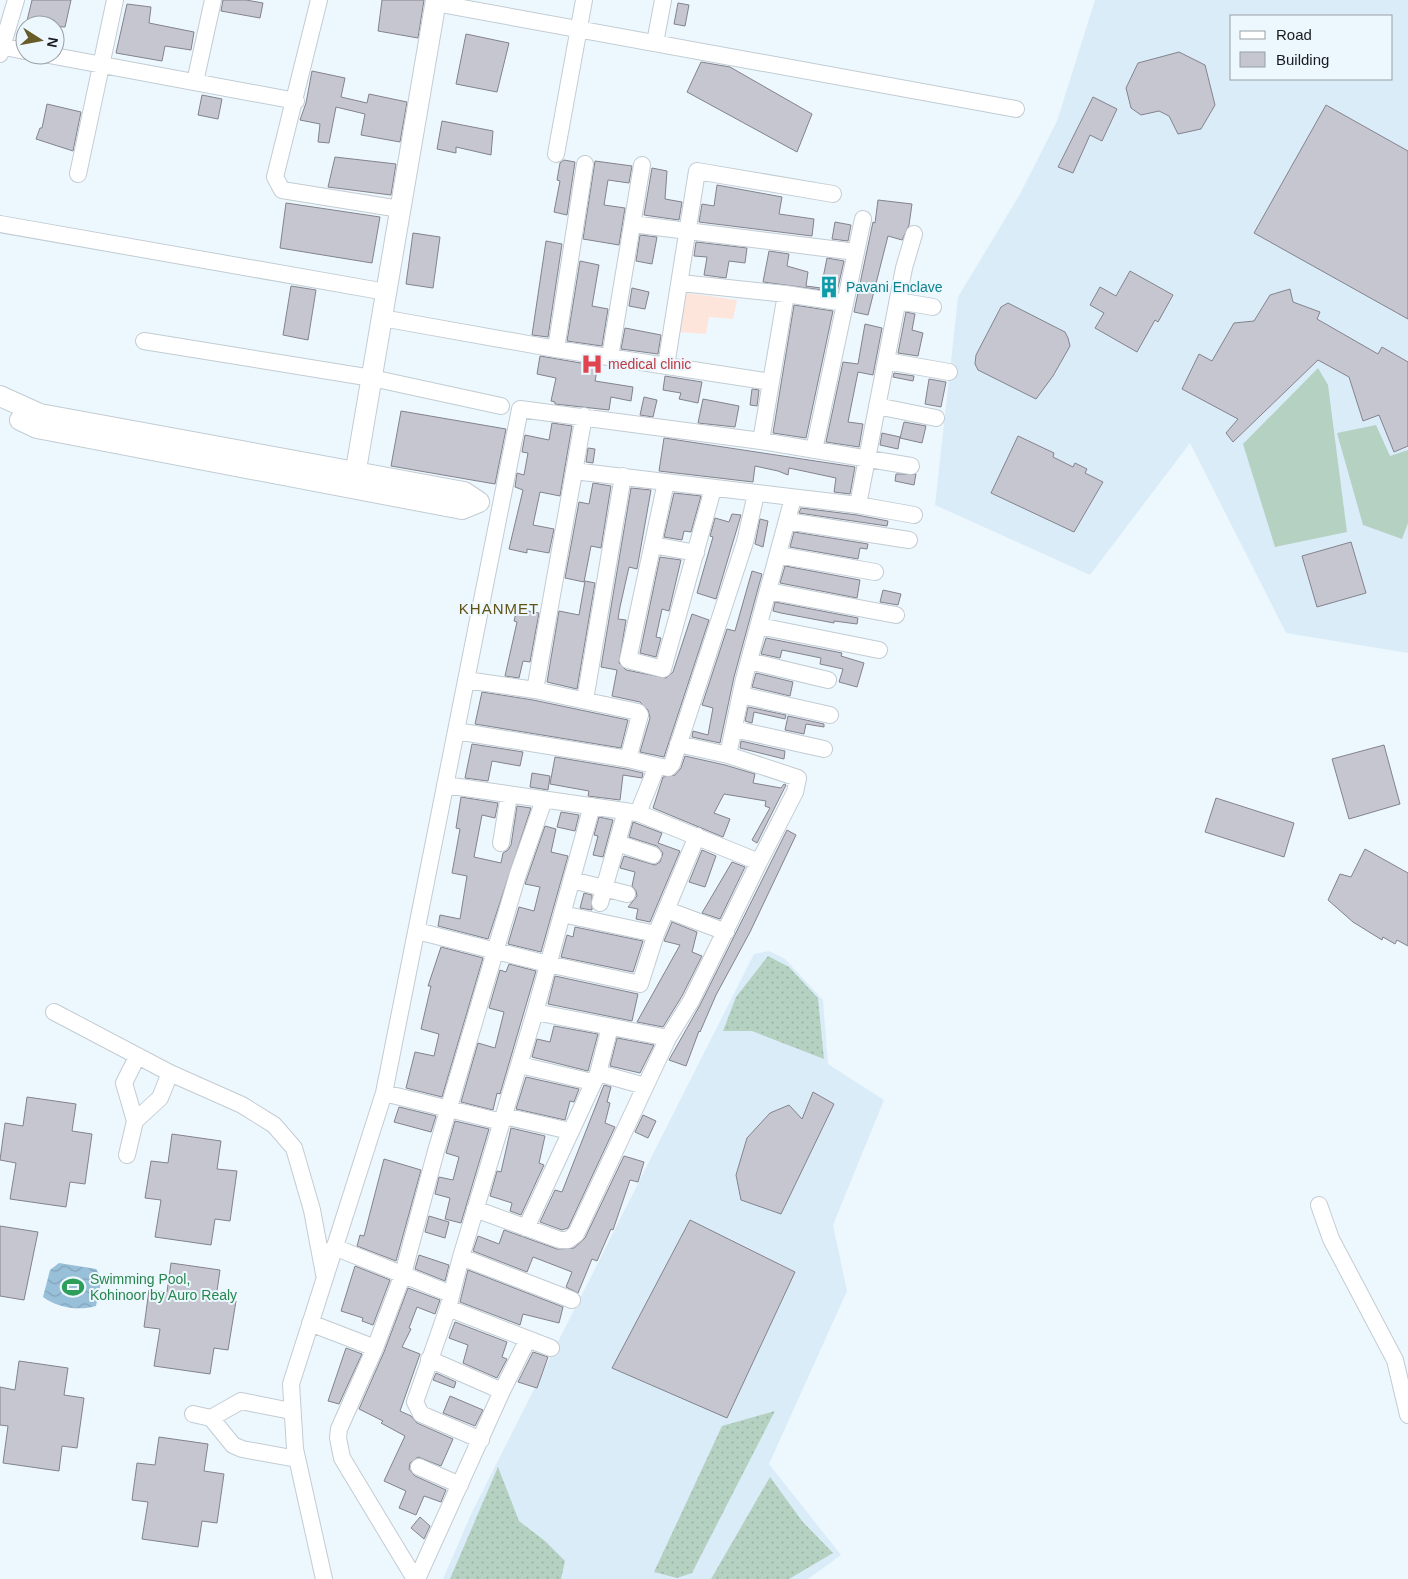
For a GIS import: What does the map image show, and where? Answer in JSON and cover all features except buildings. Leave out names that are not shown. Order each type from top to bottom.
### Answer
[{"type":"street","points":[[15,50],[1,49],[16,0]]},
{"type":"street","points":[[78,174],[103,65],[115,0]]},
{"type":"street","points":[[195,82],[213,0]]},
{"type":"street","points":[[319,0],[296,101],[275,177],[282,190],[400,209]]},
{"type":"street","points":[[556,154],[584,0]]},
{"type":"street","points":[[655,43],[663,0]]},
{"type":"street","points":[[355,479],[435,2],[1016,109]]},
{"type":"street","points":[[65,58],[296,101]]},
{"type":"street","points":[[556,349],[584,164]]},
{"type":"street","points":[[610,357],[642,165]]},
{"type":"street","points":[[666,366],[681,282],[697,171],[834,194]]},
{"type":"street","points":[[814,450],[863,219]]},
{"type":"street","points":[[0,224],[386,292]]},
{"type":"street","points":[[632,224],[856,252]]},
{"type":"street","points":[[858,504],[898,300],[914,234]]},
{"type":"street","points":[[681,282],[845,303]]},
{"type":"street","points":[[761,441],[786,294]]},
{"type":"street","points":[[898,300],[933,307]]},
{"type":"street","points":[[382,318],[556,349],[771,382]]},
{"type":"street","points":[[144,341],[372,378],[501,406]]},
{"type":"street","points":[[886,361],[949,372]]},
{"type":"street","points":[[0,396],[40,414],[355,479],[462,509],[479,502],[500,507]]},
{"type":"street","points":[[877,406],[936,418]]},
{"type":"street","points":[[324,1579],[297,1460],[291,1411],[291,1384],[384,1093],[520,409],[761,441],[911,466]]},
{"type":"street","points":[[0,412],[37,428],[355,479]]},
{"type":"street","points":[[535,690],[584,416]]},
{"type":"street","points":[[574,471],[756,494],[858,504],[914,515]]},
{"type":"street","points":[[585,700],[623,476]]},
{"type":"street","points":[[666,482],[628,660],[663,669],[713,489]]},
{"type":"street","points":[[456,731],[665,768],[671,766],[745,542],[756,494]]},
{"type":"street","points":[[728,755],[749,661],[793,498]]},
{"type":"street","points":[[787,521],[909,540]]},
{"type":"street","points":[[653,545],[696,554]]},
{"type":"street","points":[[778,555],[875,572]]},
{"type":"street","points":[[768,591],[896,614]]},
{"type":"street","points":[[759,626],[879,650]]},
{"type":"street","points":[[749,661],[828,680]]},
{"type":"street","points":[[466,680],[535,690],[639,713],[628,760]]},
{"type":"street","points":[[741,695],[830,715]]},
{"type":"street","points":[[734,729],[824,749]]},
{"type":"street","points":[[475,1209],[560,1240],[568,1240],[576,1234],[668,1038],[691,1001],[795,792],[798,778],[728,755],[678,744]]},
{"type":"street","points":[[602,896],[617,843],[657,766]]},
{"type":"street","points":[[446,785],[632,812],[759,862]]},
{"type":"street","points":[[501,843],[509,795]]},
{"type":"street","points":[[416,1579],[342,1458],[339,1447],[339,1430],[375,1348],[403,1274],[449,1108],[518,874],[544,800]]},
{"type":"street","points":[[480,1440],[421,1414],[415,1402],[450,1301],[475,1209],[520,1065],[592,806]]},
{"type":"street","points":[[417,931],[548,964],[640,984],[656,934],[697,836]]},
{"type":"street","points":[[617,843],[653,855]]},
{"type":"street","points":[[572,880],[602,896],[627,894]]},
{"type":"street","points":[[667,910],[726,932]]},
{"type":"street","points":[[562,914],[656,934]]},
{"type":"street","points":[[54,1012],[137,1057],[242,1105],[274,1125],[294,1148],[312,1210],[325,1276]]},
{"type":"street","points":[[535,1012],[668,1038]]},
{"type":"street","points":[[526,1228],[595,1077],[610,1027]]},
{"type":"street","points":[[127,1155],[135,1121],[124,1083],[137,1057]]},
{"type":"street","points":[[520,1065],[645,1086]]},
{"type":"street","points":[[135,1121],[160,1098],[170,1073]]},
{"type":"street","points":[[384,1093],[449,1108],[570,1131]]},
{"type":"street","points":[[1318,1205],[1331,1239],[1395,1360],[1408,1415]]},
{"type":"street","points":[[334,1247],[403,1274],[450,1301],[528,1339],[551,1348]]},
{"type":"street","points":[[461,1257],[572,1300]]},
{"type":"street","points":[[310,1323],[375,1348]]},
{"type":"street","points":[[416,1579],[502,1390],[528,1339]]},
{"type":"street","points":[[429,1360],[502,1390]]},
{"type":"street","points":[[211,1418],[240,1401],[291,1411]]},
{"type":"street","points":[[193,1414],[211,1418],[233,1445],[242,1449],[297,1460]]},
{"type":"street","points":[[419,1467],[460,1485]]},
{"type":"shaded area","points":[[1095,0],[1408,0],[1408,653],[1286,633],[1190,443],[1090,575],[935,505],[958,297],[1020,194],[1057,121]]},
{"type":"shaded area","points":[[687,293],[737,300],[733,319],[709,317],[706,334],[679,332]]},
{"type":"shaded area","points":[[769,951],[785,959],[823,1000],[828,1064],[884,1100],[833,1225],[847,1291],[769,1464],[841,1555],[808,1579],[443,1579],[472,1512],[754,954]]},
{"type":"green space","points":[[1318,368],[1328,385],[1347,532],[1275,547],[1243,444]]},
{"type":"green space","points":[[1376,425],[1390,456],[1408,450],[1408,523],[1402,539],[1363,525],[1337,433]]},
{"type":"green space","points":[[768,956],[789,967],[818,998],[824,1059],[752,1031],[723,1031],[736,997]]},
{"type":"green space","points":[[775,1411],[692,1573],[677,1578],[654,1572],[722,1426]]},
{"type":"green space","points":[[498,1467],[519,1521],[545,1541],[565,1561],[561,1579],[450,1579]]},
{"type":"green space","points":[[770,1477],[802,1521],[833,1553],[789,1579],[711,1579]]},
{"type":"water","name":"Swimming Pool, Kohinoor by Auro Realy","points":[[59,1263],[96,1269],[102,1278],[96,1306],[69,1308],[55,1304],[43,1297],[50,1270]]},
{"type":"place","name":"Pavani Enclave","points":[[829,287]]},
{"type":"place","name":"medical clinic","points":[[592,364]]},
{"type":"place","name":"Swimming Pool, Kohinoor by Auro Realy","points":[[73,1287]]},
{"type":"district","name":"KHANMET","points":[[499,609]]}]
